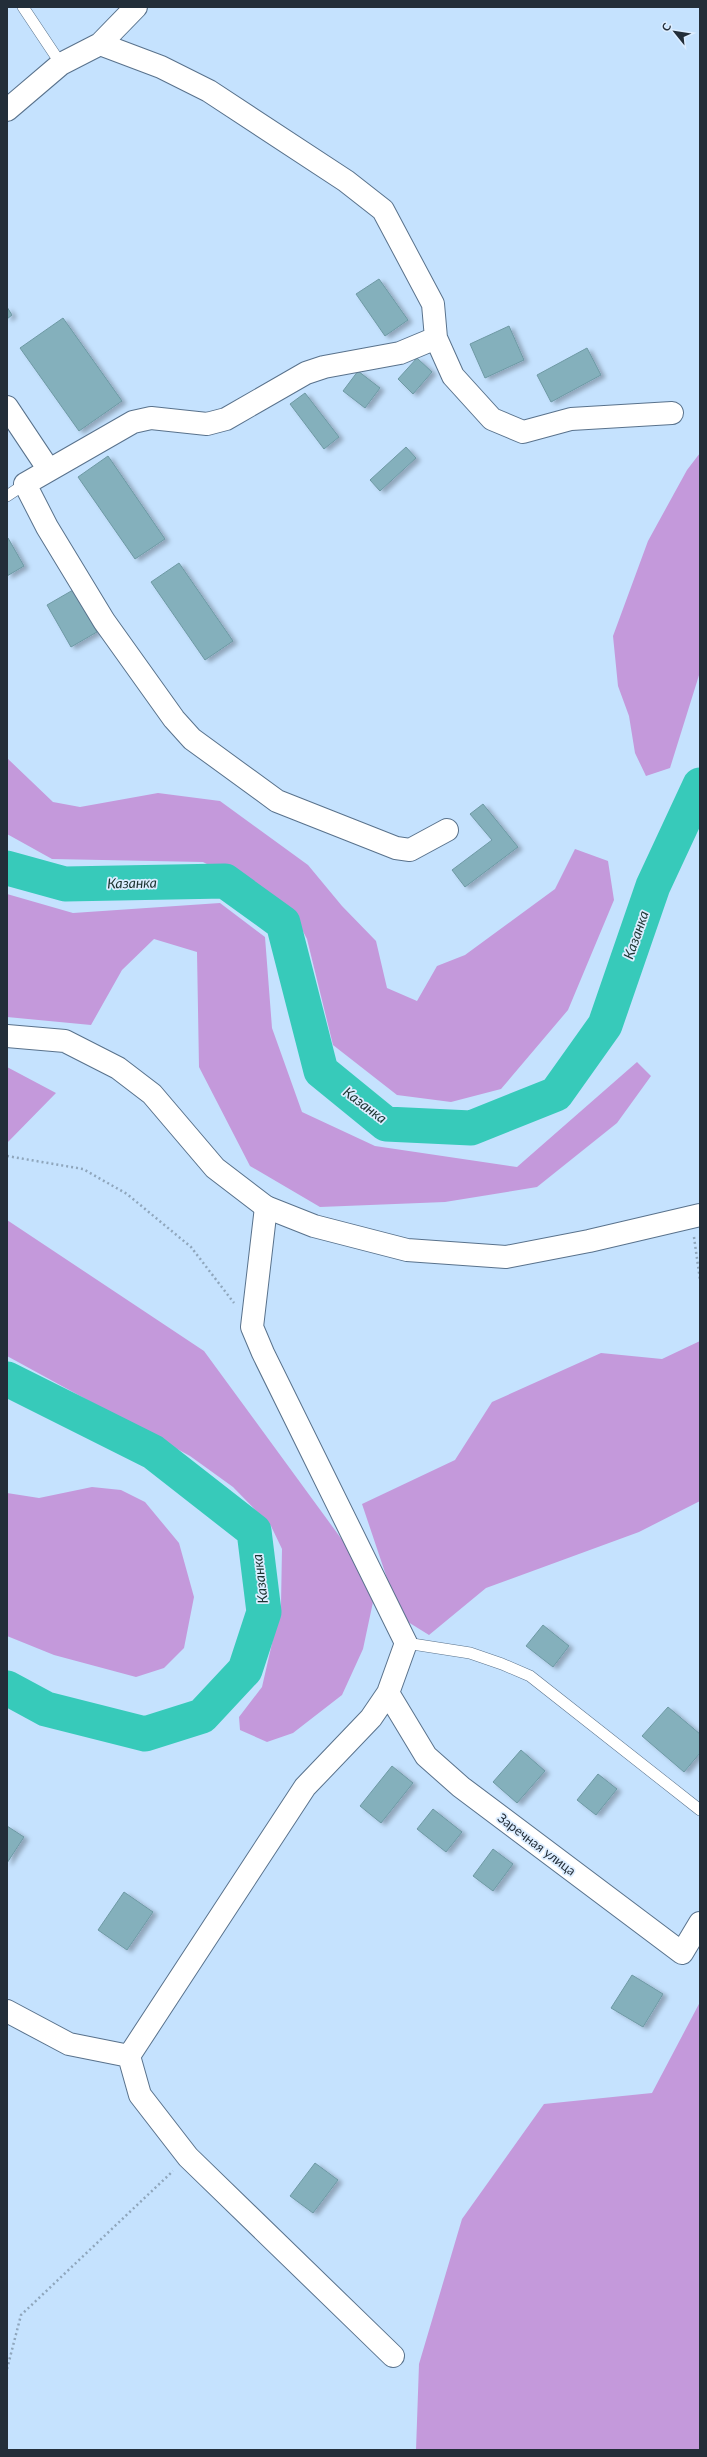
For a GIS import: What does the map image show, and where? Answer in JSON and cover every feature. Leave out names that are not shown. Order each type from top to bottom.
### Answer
[{"type":"street","points":[[7,110],[61,64],[100,44],[136,7]]},
{"type":"street","points":[[100,44],[161,67],[209,91],[346,180],[383,210],[434,304],[436,338],[453,376],[492,419],[523,432],[571,419],[672,413]]},
{"type":"street","points":[[436,338],[400,353],[324,366],[306,373],[226,419],[207,424],[151,418],[133,422],[16,490],[47,526],[104,621],[174,719],[206,751],[277,801],[396,848],[410,850],[447,830]]},
{"type":"street","points":[[7,407],[49,470]]},
{"type":"street","points":[[7,1036],[65,1040],[118,1068],[152,1094],[215,1168],[266,1207],[314,1226],[407,1250],[506,1257],[589,1241],[696,1216]]},
{"type":"street","points":[[266,1207],[252,1327],[263,1354],[406,1644],[388,1693],[371,1718],[305,1787],[129,2056],[140,2095],[188,2157],[393,2356]]},
{"type":"street","name":"Заречная улица","points":[[388,1693],[426,1756],[461,1787],[682,1953],[700,1923]]},
{"type":"street","points":[[7,2011],[69,2044],[129,2056]]},
{"type":"lane","points":[[23,7],[61,64]]},
{"type":"lane","points":[[406,1644],[470,1653],[530,1676],[700,1810]]},
{"type":"path","points":[[7,1156],[83,1170],[127,1194],[191,1247],[252,1327]]},
{"type":"path","points":[[696,1216],[700,1280]]},
{"type":"path","points":[[7,2370],[21,2315],[188,2157]]},
{"type":"shaded area","points":[[700,453],[700,672],[670,768],[646,776],[635,753],[629,716],[618,686],[613,636],[648,541],[687,470]]},
{"type":"shaded area","points":[[7,758],[53,802],[80,807],[158,793],[220,801],[308,865],[342,906],[376,941],[387,988],[417,1001],[437,966],[465,955],[555,889],[575,849],[608,861],[614,900],[568,1010],[501,1089],[451,1102],[397,1095],[333,1045],[307,939],[294,914],[273,898],[203,862],[52,859],[7,834]]},
{"type":"shaded area","points":[[7,894],[73,913],[220,903],[265,937],[272,1028],[302,1112],[375,1146],[517,1167],[637,1062],[651,1076],[617,1123],[537,1187],[445,1202],[320,1207],[250,1166],[199,1067],[197,952],[154,939],[122,970],[91,1025],[7,1017]]},
{"type":"shaded area","points":[[7,1067],[56,1093],[7,1143]]},
{"type":"shaded area","points":[[7,1220],[204,1351],[351,1552],[373,1602],[363,1649],[342,1695],[293,1733],[267,1742],[240,1730],[239,1717],[262,1687],[281,1604],[282,1549],[271,1526],[233,1487],[190,1456],[7,1356]]},
{"type":"shaded area","points":[[700,1341],[700,1501],[639,1532],[486,1588],[429,1635],[400,1617],[362,1504],[455,1460],[492,1402],[601,1353],[662,1359]]},
{"type":"shaded area","points":[[92,1487],[121,1490],[145,1502],[179,1543],[194,1597],[184,1648],[164,1668],[136,1677],[54,1655],[7,1636],[7,1493],[39,1498]]},
{"type":"shaded area","points":[[700,2002],[700,2450],[416,2450],[419,2364],[462,2219],[544,2104],[652,2093]]},
{"type":"building","points":[[379,279],[408,320],[385,336],[356,294]]},
{"type":"building","points":[[7,307],[12,315],[7,319]]},
{"type":"building","points":[[63,318],[122,401],[79,431],[20,348]]},
{"type":"building","points":[[509,326],[524,360],[485,378],[470,344]]},
{"type":"building","points":[[587,348],[601,375],[551,402],[537,375]]},
{"type":"building","points":[[417,358],[432,372],[413,394],[398,379]]},
{"type":"building","points":[[358,371],[380,388],[365,408],[343,391]]},
{"type":"building","points":[[305,393],[339,437],[324,449],[290,404]]},
{"type":"building","points":[[406,447],[416,458],[380,491],[370,480]]},
{"type":"building","points":[[108,456],[165,539],[135,559],[78,477]]},
{"type":"building","points":[[8,538],[24,566],[7,576],[7,539]]},
{"type":"building","points":[[179,563],[233,641],[205,660],[151,582]]},
{"type":"building","points":[[73,590],[97,632],[71,647],[47,605]]},
{"type":"building","points":[[483,804],[518,847],[465,887],[452,870],[492,840],[470,814]]},
{"type":"building","points":[[543,1625],[569,1646],[553,1667],[526,1646]]},
{"type":"building","points":[[668,1707],[700,1734],[700,1753],[684,1772],[642,1736]]},
{"type":"building","points":[[521,1750],[545,1771],[517,1803],[493,1782]]},
{"type":"building","points":[[392,1766],[413,1783],[381,1823],[360,1806]]},
{"type":"building","points":[[598,1774],[617,1789],[596,1815],[577,1800]]},
{"type":"building","points":[[433,1809],[462,1832],[446,1852],[417,1829]]},
{"type":"building","points":[[7,1826],[24,1837],[7,1863]]},
{"type":"building","points":[[493,1849],[513,1864],[493,1891],[473,1876]]},
{"type":"building","points":[[124,1892],[153,1912],[127,1950],[98,1930]]},
{"type":"building","points":[[632,1975],[663,1994],[643,2027],[611,2008]]},
{"type":"building","points":[[315,2163],[338,2180],[313,2213],[290,2196]]},
{"type":"waterway","name":"Казанка","points":[[7,868],[65,884],[225,881],[283,923],[321,1071],[386,1124],[471,1128],[556,1094],[605,1025],[653,886],[700,785]]},
{"type":"waterway","name":"Казанка","points":[[7,1379],[153,1452],[254,1531],[264,1612],[245,1670],[202,1716],[145,1734],[46,1709],[7,1688]]}]
